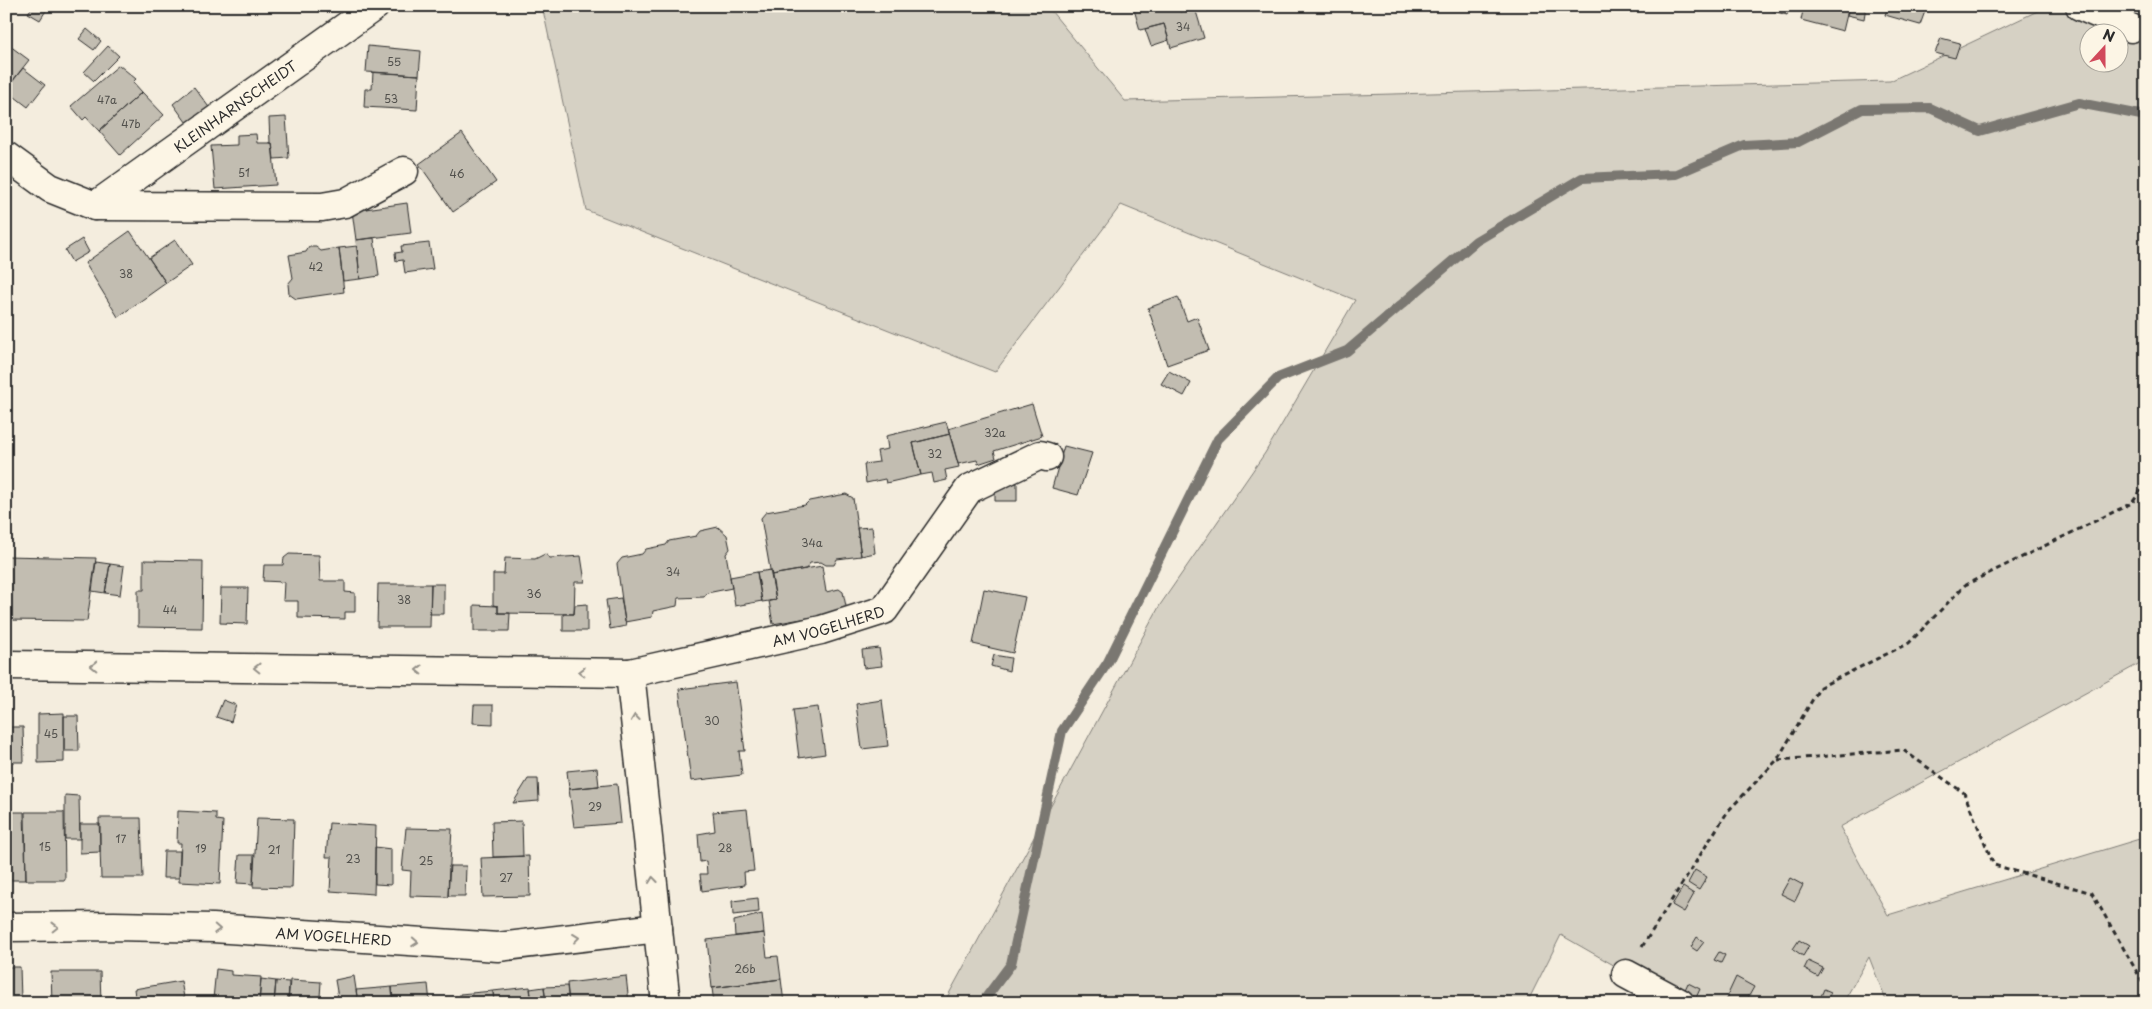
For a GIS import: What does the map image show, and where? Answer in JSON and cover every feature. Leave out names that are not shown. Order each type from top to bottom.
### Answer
[{"type":"street","name":"KLEINHARNSCHEIDT","points":[[95,206],[375,6]]},
{"type":"street","points":[[2080,6],[2131,28]]},
{"type":"street","points":[[6,156],[50,188],[95,206],[298,208],[345,203],[404,171]]},
{"type":"street","name":"AM VOGELHERD","points":[[6,665],[630,672],[821,630],[884,610],[969,489],[1040,455],[1047,457]]},
{"type":"street","points":[[630,672],[666,1003]]},
{"type":"street","name":"AM VOGELHERD","points":[[6,927],[114,926],[213,928],[498,947],[658,928]]},
{"type":"street","points":[[1626,974],[1680,1003]]},
{"type":"path","points":[[1626,974],[1728,810],[1778,760],[1820,687],[1909,643],[1965,585],[2132,503],[2146,483]]},
{"type":"path","points":[[1778,760],[1902,750],[1964,793],[1994,865],[2092,893],[2146,988]]},
{"type":"shaded area","points":[[540,6],[1047,6],[1125,101],[1890,81],[2048,6],[2146,6],[2146,660],[1840,827],[1888,915],[2146,837],[2146,1003],[1887,1003],[1869,957],[1843,1003],[1680,1003],[1561,935],[1527,1003],[944,1003],[1160,605],[1265,453],[1355,300],[1121,205],[995,372],[586,210],[543,10]]},
{"type":"building","points":[[33,6],[42,6],[47,9],[40,20],[28,13]]},
{"type":"building","points":[[1133,6],[1179,6],[1180,12],[1195,8],[1204,38],[1171,48],[1164,24],[1140,30]]},
{"type":"building","points":[[1771,6],[1790,6],[1787,15],[1770,10]]},
{"type":"building","points":[[1804,6],[1849,6],[1843,31],[1801,20]]},
{"type":"building","points":[[1849,6],[1866,6],[1864,19],[1847,15]]},
{"type":"building","points":[[1888,6],[1927,6],[1920,25],[1885,15]]},
{"type":"building","points":[[1164,24],[1169,40],[1151,46],[1145,29]]},
{"type":"building","points":[[87,29],[101,41],[94,50],[79,39]]},
{"type":"building","points":[[1941,38],[1960,43],[1955,58],[1935,53]]},
{"type":"building","points":[[6,43],[29,60],[6,89]]},
{"type":"building","points":[[108,46],[119,56],[94,81],[84,72]]},
{"type":"building","points":[[368,46],[421,51],[419,75],[366,72]]},
{"type":"building","points":[[119,65],[136,79],[133,82],[142,92],[99,131],[86,117],[83,120],[71,106]]},
{"type":"building","points":[[23,68],[45,85],[28,107],[6,90]]},
{"type":"building","points":[[373,72],[419,75],[417,110],[364,107],[365,89],[372,89]]},
{"type":"building","points":[[194,87],[211,110],[189,126],[173,104]]},
{"type":"building","points":[[142,92],[164,115],[120,155],[99,131]]},
{"type":"building","points":[[286,117],[289,158],[274,159],[272,143],[270,143],[269,118]]},
{"type":"building","points":[[462,133],[496,182],[453,212],[419,164]]},
{"type":"building","points":[[256,134],[257,143],[272,143],[276,185],[215,189],[211,146],[237,145],[237,135]]},
{"type":"building","points":[[407,203],[411,233],[356,240],[352,211]]},
{"type":"building","points":[[130,231],[166,283],[118,317],[85,263]]},
{"type":"building","points":[[374,238],[379,276],[360,279],[356,240]]},
{"type":"building","points":[[82,239],[89,252],[72,262],[65,250]]},
{"type":"building","points":[[175,240],[192,265],[166,283],[149,258]]},
{"type":"building","points":[[429,243],[433,269],[405,273],[403,260],[396,261],[395,253],[402,252],[401,246]]},
{"type":"building","points":[[357,246],[360,279],[343,281],[339,248]]},
{"type":"building","points":[[309,247],[316,247],[321,251],[339,248],[344,292],[296,299],[289,294],[288,284],[293,278],[289,255],[306,252]]},
{"type":"building","points":[[1178,297],[1187,321],[1197,317],[1209,350],[1167,365],[1148,308]]},
{"type":"building","points":[[1169,371],[1191,383],[1184,396],[1161,384]]},
{"type":"building","points":[[1032,404],[1042,436],[994,451],[996,458],[978,464],[977,460],[958,464],[948,429]]},
{"type":"building","points":[[946,422],[950,434],[913,443],[921,475],[886,483],[885,479],[866,483],[864,464],[879,462],[877,451],[888,449],[886,436]]},
{"type":"building","points":[[950,434],[959,467],[945,470],[947,480],[934,483],[932,473],[921,475],[913,443]]},
{"type":"building","points":[[1064,446],[1092,453],[1078,495],[1052,488]]},
{"type":"building","points":[[995,482],[1017,483],[1017,501],[995,501]]},
{"type":"building","points":[[846,494],[853,498],[861,556],[837,559],[834,565],[826,565],[821,562],[810,563],[806,569],[771,575],[761,518],[766,512],[805,505],[809,501]]},
{"type":"building","points":[[718,527],[727,535],[730,549],[726,554],[732,588],[707,593],[704,597],[678,598],[677,606],[653,611],[652,617],[625,622],[617,564],[622,558],[642,554],[646,549],[666,545],[669,541],[696,536],[700,531]]},
{"type":"building","points":[[872,527],[875,553],[861,556],[857,528]]},
{"type":"building","points":[[289,554],[319,555],[320,581],[345,581],[345,592],[355,593],[355,612],[345,612],[345,619],[298,618],[298,601],[283,601],[284,582],[263,581],[264,565],[283,565],[284,558]]},
{"type":"building","points":[[545,554],[550,558],[581,556],[585,582],[575,582],[574,614],[498,613],[498,606],[493,605],[493,574],[504,574],[505,558],[535,559]]},
{"type":"building","points":[[6,556],[96,558],[87,621],[6,620]]},
{"type":"building","points":[[144,560],[203,561],[202,628],[138,627],[138,590],[144,590]]},
{"type":"building","points":[[96,562],[110,564],[105,593],[92,591]]},
{"type":"building","points":[[110,564],[124,566],[120,595],[105,593]]},
{"type":"building","points":[[822,566],[826,592],[839,589],[843,592],[847,611],[773,624],[769,601],[776,600],[771,575]]},
{"type":"building","points":[[771,570],[776,600],[762,602],[757,572]]},
{"type":"building","points":[[757,572],[762,601],[735,606],[730,577]]},
{"type":"building","points":[[378,584],[431,584],[430,627],[377,627]]},
{"type":"building","points":[[431,584],[444,584],[444,614],[430,614]]},
{"type":"building","points":[[221,588],[248,588],[247,624],[220,623]]},
{"type":"building","points":[[984,589],[1025,597],[1013,653],[973,644]]},
{"type":"building","points":[[621,598],[626,626],[610,629],[606,600]]},
{"type":"building","points":[[587,604],[587,631],[563,631],[563,614],[574,614],[575,605]]},
{"type":"building","points":[[474,605],[498,606],[498,613],[510,613],[509,631],[474,631]]},
{"type":"building","points":[[879,648],[882,666],[864,668],[862,650]]},
{"type":"building","points":[[994,655],[1011,658],[1009,671],[991,666]]},
{"type":"building","points":[[736,682],[745,751],[739,751],[742,775],[691,781],[679,689]]},
{"type":"building","points":[[223,700],[236,705],[231,722],[216,717]]},
{"type":"building","points":[[882,700],[888,746],[862,749],[856,704]]},
{"type":"building","points":[[474,705],[493,705],[493,724],[473,723]]},
{"type":"building","points":[[818,707],[825,754],[799,758],[793,710]]},
{"type":"building","points":[[6,709],[8,709],[9,762],[6,762]]},
{"type":"building","points":[[64,713],[64,762],[38,763],[38,714]]},
{"type":"building","points":[[64,716],[78,716],[79,751],[64,751]]},
{"type":"building","points":[[8,727],[23,727],[24,762],[9,762]]},
{"type":"building","points":[[597,768],[599,786],[569,789],[567,771]]},
{"type":"building","points":[[528,779],[538,779],[539,801],[513,803]]},
{"type":"building","points":[[617,784],[621,823],[574,827],[569,789]]},
{"type":"building","points":[[65,795],[79,796],[80,839],[65,839]]},
{"type":"building","points":[[747,809],[754,871],[744,872],[745,885],[702,891],[700,874],[707,874],[706,861],[700,862],[698,834],[715,831],[713,812]]},
{"type":"building","points":[[178,811],[216,813],[216,820],[223,821],[220,884],[179,882],[181,843],[177,843]]},
{"type":"building","points":[[6,812],[24,812],[26,880],[6,880]]},
{"type":"building","points":[[25,812],[64,812],[65,880],[26,880]]},
{"type":"building","points":[[99,818],[141,818],[143,878],[101,878]]},
{"type":"building","points":[[257,818],[294,819],[292,888],[253,887]]},
{"type":"building","points":[[522,821],[523,856],[493,857],[492,822]]},
{"type":"building","points":[[329,823],[376,826],[374,894],[330,891],[332,857],[326,857]]},
{"type":"building","points":[[80,824],[100,824],[100,852],[80,853]]},
{"type":"building","points":[[406,828],[452,829],[448,897],[410,896],[411,871],[402,870]]},
{"type":"building","points":[[375,847],[391,849],[391,885],[375,884]]},
{"type":"building","points":[[164,851],[180,851],[179,878],[163,878]]},
{"type":"building","points":[[239,855],[254,855],[253,884],[237,883]]},
{"type":"building","points":[[529,856],[530,896],[483,897],[481,858]]},
{"type":"building","points":[[449,866],[466,866],[465,896],[448,896]]},
{"type":"building","points":[[1695,870],[1707,877],[1699,890],[1688,883]]},
{"type":"building","points":[[1790,878],[1803,885],[1795,901],[1781,894]]},
{"type":"building","points":[[1683,887],[1694,894],[1684,912],[1672,905]]},
{"type":"building","points":[[758,898],[759,912],[733,915],[732,901]]},
{"type":"building","points":[[762,914],[764,933],[735,936],[734,921]]},
{"type":"building","points":[[764,933],[767,957],[778,956],[781,979],[712,988],[707,940]]},
{"type":"building","points":[[1697,937],[1704,942],[1697,951],[1691,947]]},
{"type":"building","points":[[1799,940],[1809,946],[1803,956],[1793,949]]},
{"type":"building","points":[[1719,952],[1725,955],[1721,963],[1714,960]]},
{"type":"building","points":[[1808,961],[1823,968],[1818,977],[1804,969]]},
{"type":"building","points":[[6,967],[20,967],[21,1000],[6,1000]]},
{"type":"building","points":[[216,969],[231,971],[231,975],[261,977],[259,1003],[221,1003],[221,999],[213,999]]},
{"type":"building","points":[[51,972],[100,972],[101,1003],[52,1003]]},
{"type":"building","points":[[354,976],[358,1003],[339,1003],[335,980]]},
{"type":"building","points":[[626,976],[629,1003],[569,1003],[567,983]]},
{"type":"building","points":[[1736,977],[1754,987],[1745,1003],[1724,1003]]},
{"type":"building","points":[[261,979],[276,981],[274,1003],[259,1003]]},
{"type":"building","points":[[781,979],[784,1003],[714,1003],[712,988]]},
{"type":"building","points":[[290,980],[321,982],[320,997],[328,999],[328,1003],[288,1003]]},
{"type":"building","points":[[181,981],[185,1003],[136,1003],[134,989]]},
{"type":"building","points":[[276,981],[289,982],[288,1003],[274,1003]]},
{"type":"building","points":[[1688,983],[1700,989],[1695,1000],[1683,994]]},
{"type":"building","points":[[428,984],[430,1003],[393,1003],[392,987]]},
{"type":"building","points":[[567,986],[569,1003],[546,1003],[544,987]]},
{"type":"building","points":[[392,987],[393,1003],[358,1003],[356,990]]},
{"type":"building","points":[[530,987],[532,1003],[494,1003],[493,991]]},
{"type":"building","points":[[544,987],[546,1003],[532,1003],[530,989]]},
{"type":"building","points":[[1824,989],[1831,992],[1826,1003],[1819,1001]]},
{"type":"building","points":[[493,991],[494,1003],[461,1003],[460,994]]},
{"type":"waterway","points":[[982,1003],[1011,964],[1062,731],[1108,662],[1218,439],[1278,378],[1347,351],[1476,241],[1582,178],[1676,174],[1744,145],[1798,142],[1862,109],[1930,108],[1980,131],[2079,103],[2146,116]]}]
